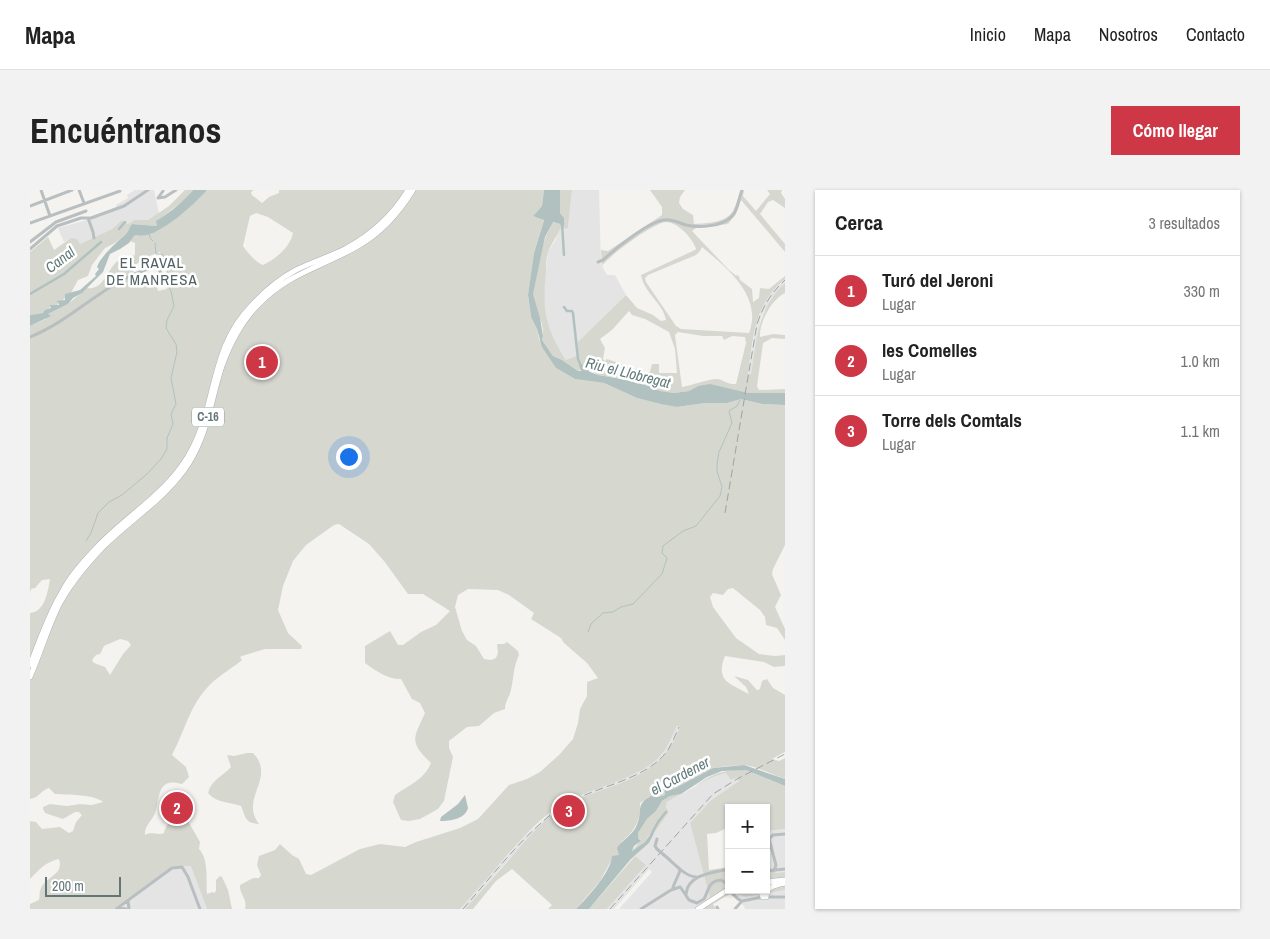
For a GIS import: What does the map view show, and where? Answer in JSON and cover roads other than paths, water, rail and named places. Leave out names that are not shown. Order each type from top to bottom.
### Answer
[{"type":"highway","name":"C-16","points":[[30,665],[51,612],[72,577],[110,534],[162,490],[188,456],[199,432],[225,346],[234,328],[248,308],[267,289],[289,274],[345,249],[371,232],[390,214],[408,190]]},
{"type":"highway","name":"C-16","points":[[30,677],[58,608],[75,580],[104,546],[163,496],[192,459],[206,426],[221,367],[240,327],[250,312],[290,278],[367,241],[396,214],[413,190]]},
{"type":"highway","points":[[770,881],[785,880]]},
{"type":"highway","points":[[770,888],[785,880]]},
{"type":"highway","points":[[698,909],[726,894]]},
{"type":"highway","points":[[702,909],[727,894]]},
{"type":"street","points":[[41,190],[50,216]]},
{"type":"street","points":[[30,206],[72,190]]},
{"type":"street","points":[[78,190],[84,204]]},
{"type":"street","points":[[105,190],[107,196]]},
{"type":"street","points":[[30,249],[57,226],[124,206],[148,190]]},
{"type":"street","points":[[157,190],[164,190]]},
{"type":"street","points":[[164,190],[158,198],[166,197],[176,190]]},
{"type":"street","points":[[598,262],[632,237],[657,222],[671,220],[694,226],[725,221],[734,214],[742,190]]},
{"type":"street","points":[[30,223],[120,191]]},
{"type":"street","points":[[30,242],[56,222],[86,211]]},
{"type":"street","points":[[88,218],[94,238]]},
{"type":"street","points":[[30,226],[42,219],[56,222]]},
{"type":"street","points":[[30,337],[45,330],[110,286],[127,277],[155,267],[161,273],[160,284]]},
{"type":"street","points":[[774,871],[776,864],[769,839],[773,835],[785,834]]},
{"type":"street","points":[[657,839],[655,846],[657,849],[687,874],[690,882]]},
{"type":"street","points":[[776,864],[784,869]]},
{"type":"street","points":[[671,890],[680,871],[678,866]]},
{"type":"street","points":[[117,909],[172,868],[182,867],[200,909]]},
{"type":"street","points":[[770,872],[784,869]]},
{"type":"street","points":[[686,894],[690,882],[697,877],[725,871]]},
{"type":"street","points":[[678,875],[687,874],[697,877]]},
{"type":"street","points":[[676,882],[689,900],[698,903],[704,899],[708,887],[714,881],[721,880],[725,882]]},
{"type":"street","points":[[641,909],[671,890],[688,886]]},
{"type":"street","points":[[734,894],[742,901]]},
{"type":"street","points":[[738,908],[742,901],[760,894]]},
{"type":"street","points":[[768,894],[785,897]]},
{"type":"street","points":[[117,909],[127,909],[128,901]]},
{"type":"waterway","name":"Canal","points":[[119,229],[125,222]]},
{"type":"waterway","points":[[562,223],[564,255]]},
{"type":"waterway","points":[[149,233],[153,241]]},
{"type":"waterway","name":"Canal","points":[[30,294],[64,274],[101,242]]},
{"type":"waterway","points":[[86,541],[98,513],[109,502],[122,495],[147,474],[161,459],[167,449],[167,438],[173,424],[171,414],[176,404],[171,378],[177,352],[176,344],[166,328],[167,320],[174,306],[171,291],[165,279],[169,266],[162,254],[156,254],[155,243]]},
{"type":"waterway","name":"Riu el Llobregat","points":[[564,307],[567,311],[572,311],[573,313],[578,359],[581,366]]},
{"type":"waterway","points":[[588,632],[591,624],[603,613],[613,612],[621,607],[633,604],[662,574],[667,558],[662,553],[663,546],[683,531],[696,526],[720,496],[722,487],[717,471],[719,452],[732,423],[729,411],[737,406],[740,400]]},
{"type":"waterway","points":[[651,835],[666,812]]},
{"type":"railway","points":[[725,513],[757,324],[768,300],[785,280]]},
{"type":"railway","points":[[463,909],[517,846],[554,812],[567,803],[647,769],[659,760],[669,748],[679,727]]},
{"type":"railway","points":[[610,909],[713,794],[785,754]]},
{"type":"place","name":"Turó del Jeroni","points":[[262,362]]},
{"type":"place","name":"les Comelles","points":[[177,808]]},
{"type":"place","name":"Torre dels Comtals","points":[[569,811]]},
{"type":"district","name":"EL RAVAL DE MANRESA","points":[[152,272]]},
{"type":"water label","name":"el Cardener","points":[[680,776]]}]
